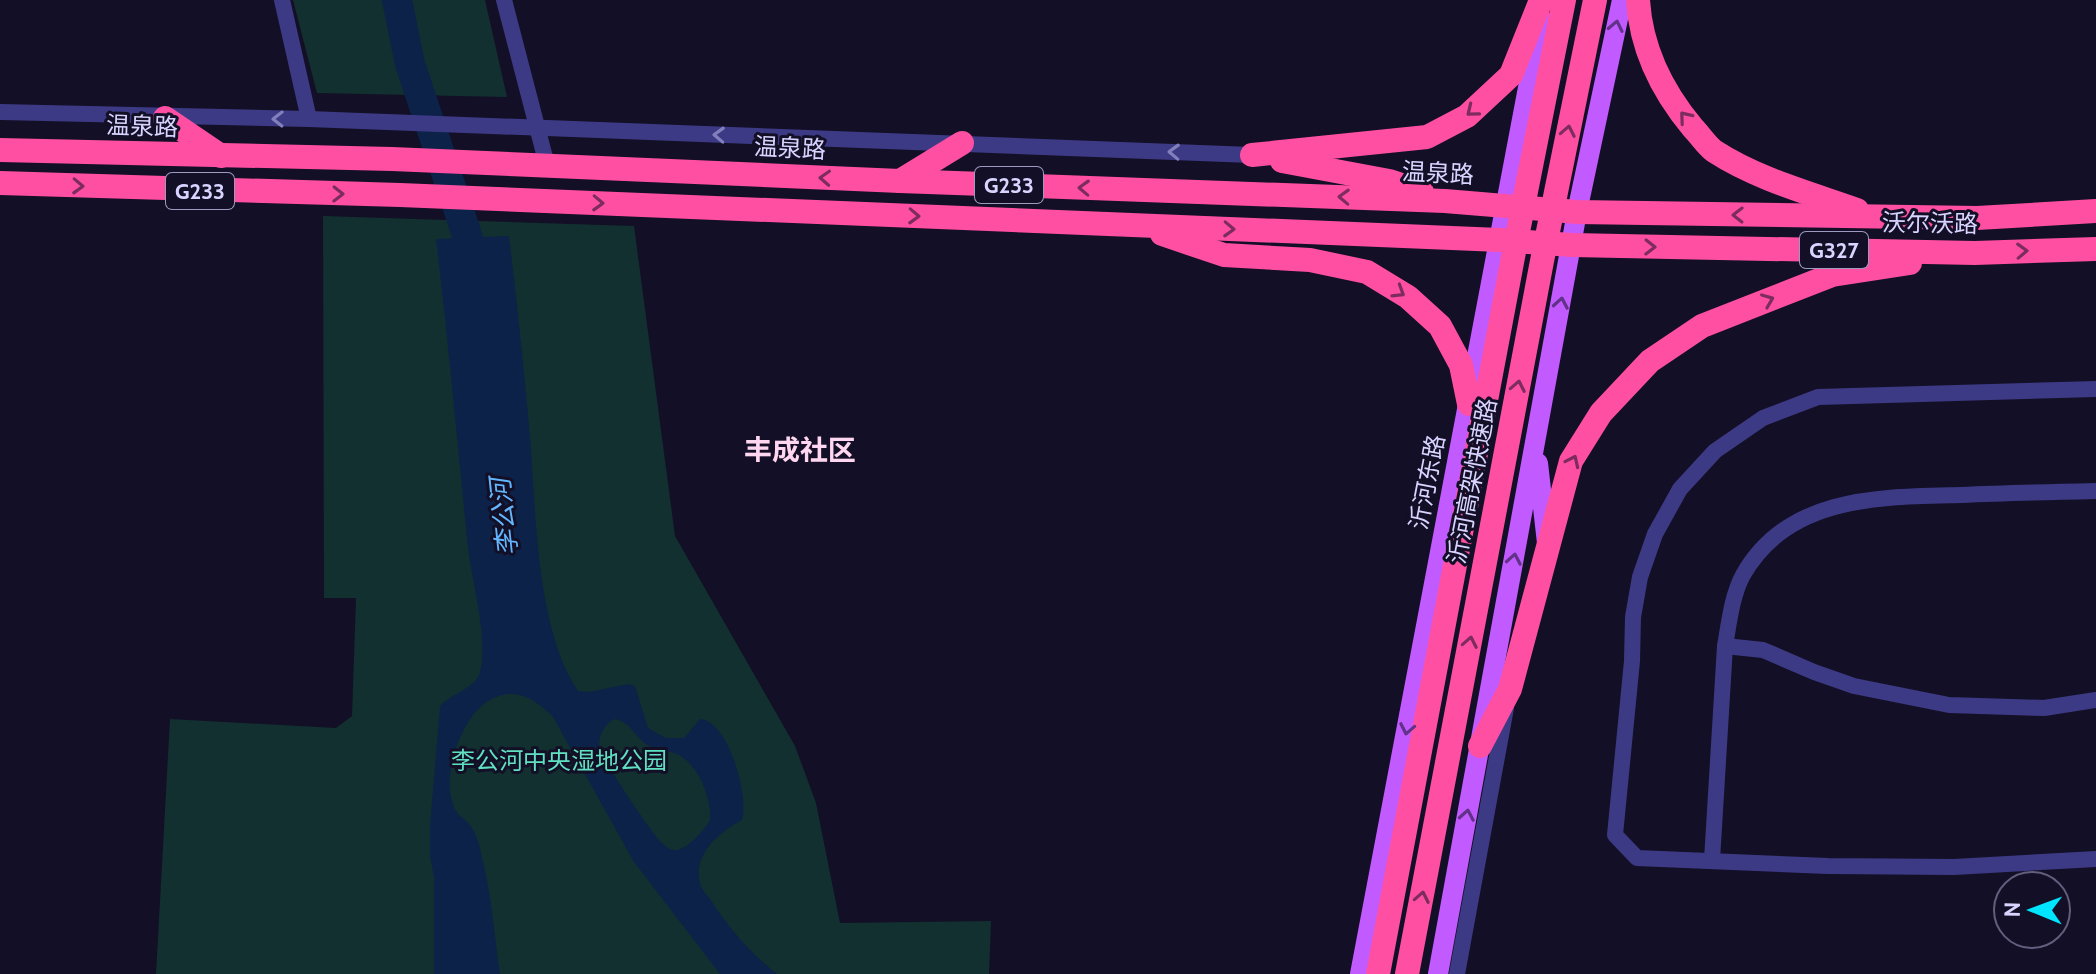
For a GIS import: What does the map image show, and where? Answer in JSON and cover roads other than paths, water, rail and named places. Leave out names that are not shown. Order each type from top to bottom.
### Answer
[{"type":"highway","points":[[1252,155],[1427,137],[1467,116],[1511,75],[1543,0]]},
{"type":"highway","name":"沂河高架快速路","points":[[1378,974],[1564,0]]},
{"type":"highway","name":"沂河高架快速路","points":[[1407,974],[1542,261],[1595,0]]},
{"type":"highway","points":[[1638,0],[1640,23],[1656,73],[1678,110],[1712,149],[1758,175],[1874,217]]},
{"type":"highway","points":[[165,118],[221,156]]},
{"type":"highway","points":[[900,181],[962,143]]},
{"type":"highway","name":"温泉路","points":[[0,150],[547,165],[1445,201],[1577,212]]},
{"type":"highway","points":[[1252,155],[1389,181],[1445,201]]},
{"type":"highway","name":"G233","points":[[0,183],[400,195],[1374,234],[1572,245]]},
{"type":"highway","name":"沃尔沃路","points":[[1577,212],[1977,218],[2096,211]]},
{"type":"highway","points":[[1137,225],[1224,255],[1310,260],[1367,272],[1408,297],[1440,326],[1461,365],[1469,404]]},
{"type":"highway","points":[[1310,260],[1374,234]]},
{"type":"highway","name":"沃尔沃路","points":[[1572,245],[1975,253],[2096,249]]},
{"type":"highway","points":[[1480,746],[1510,689],[1571,461],[1601,413],[1650,361],[1702,326],[1832,275],[1975,253]]},
{"type":"main road","name":"沂河东路","points":[[1360,974],[1543,0]]},
{"type":"main road","points":[[1438,974],[1577,212],[1622,0]]},
{"type":"main road","points":[[1536,441],[1548,547]]},
{"type":"street","points":[[282,0],[309,119]]},
{"type":"street","points":[[504,0],[547,165]]},
{"type":"street","points":[[0,112],[309,119],[1252,155]]},
{"type":"street","points":[[2096,389],[1818,397],[1763,418],[1715,451],[1680,489],[1655,534],[1640,577],[1633,617],[1632,661],[1615,835],[1637,858],[1954,867],[2096,859]]},
{"type":"street","points":[[1712,860],[1725,646],[1730,615],[1742,576],[1764,546],[1789,525],[1824,508],[1864,499],[2096,491]]},
{"type":"street","points":[[1725,646],[1763,650],[1854,686],[1949,705],[2044,708],[2096,700]]},
{"type":"street","points":[[1457,974],[1510,689]]},
{"type":"water","points":[[509,236],[528,411],[540,568],[554,636],[564,665],[578,691],[589,692],[628,684],[635,686],[648,728],[666,738],[684,738],[700,719],[720,732],[739,778],[742,820],[725,830],[704,853],[700,862],[700,883],[740,939],[777,974],[720,974],[634,862],[553,717],[534,701],[511,694],[482,705],[472,717],[456,748],[450,782],[456,811],[472,828],[479,845],[500,974],[434,974],[434,878],[430,826],[440,706],[478,678],[482,657],[481,624],[469,553],[436,239]],"holes":[[[615,719],[649,746],[675,753],[686,760],[703,784],[710,821],[683,848],[669,848],[656,837],[600,750],[605,728]]]},
{"type":"waterway","name":"李公河","points":[[397,0],[410,64],[479,278]]},
{"type":"district","name":"丰成社区","points":[[800,450]]},
{"type":"park label","name":"李公河中央湿地公园","points":[[559,760]]}]
